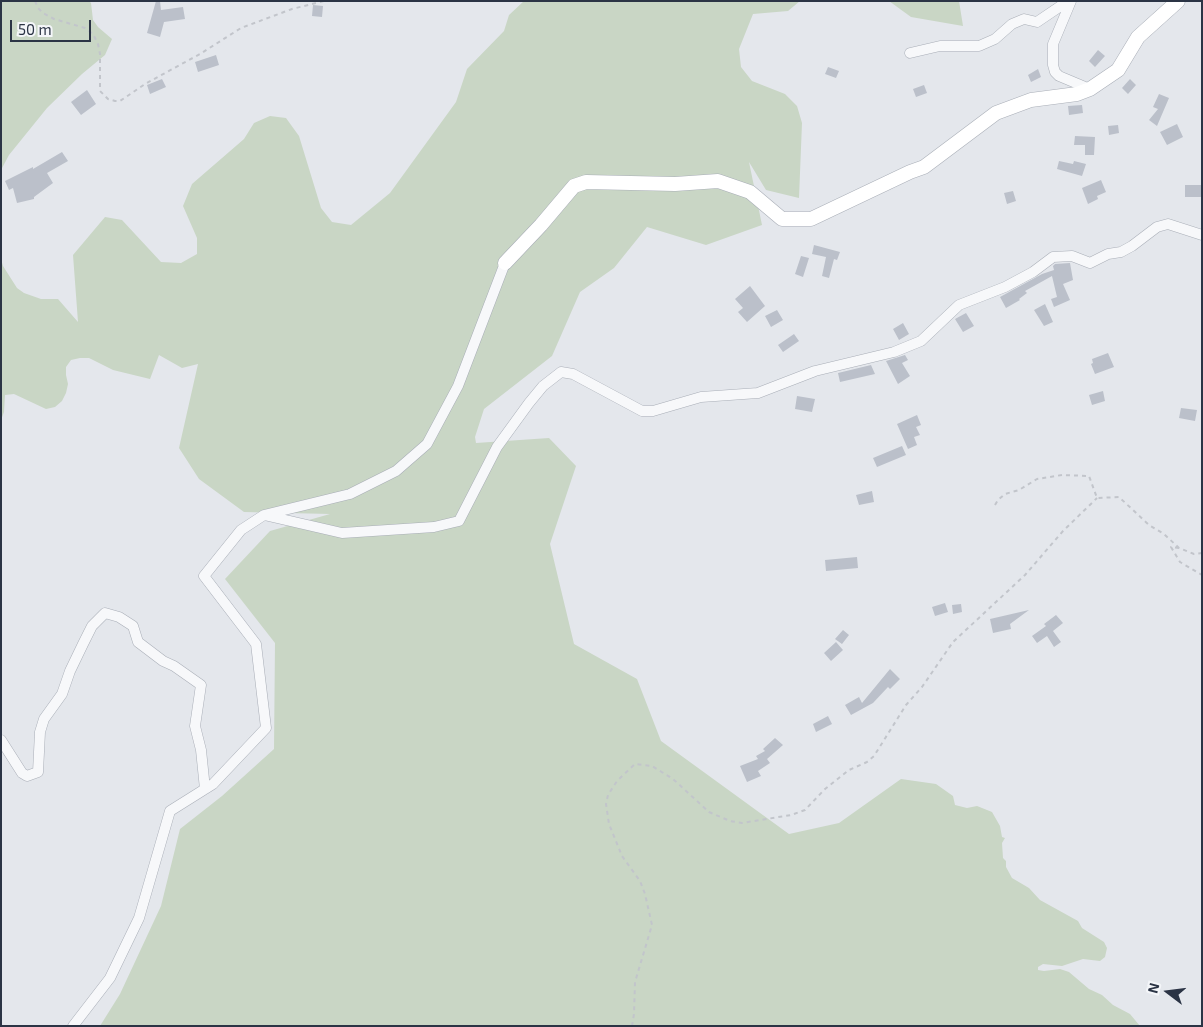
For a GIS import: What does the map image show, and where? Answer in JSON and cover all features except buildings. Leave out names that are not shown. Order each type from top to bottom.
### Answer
[{"type":"street","points":[[910,53],[940,46],[979,46],[995,38],[1012,24],[1024,19],[1037,22],[1069,1]]},
{"type":"street","points":[[1069,1],[1053,44],[1053,65],[1055,72],[1059,76],[1090,90]]},
{"type":"street","points":[[73,1026],[110,978],[139,918],[170,811],[213,784],[266,728],[256,644],[204,576],[241,530],[264,515],[350,494],[396,471],[427,444],[458,386],[505,263],[574,186],[586,182],[675,184],[718,181],[750,192],[782,219],[811,220],[924,167],[996,113],[1031,100],[1077,94],[1090,90],[1118,70],[1138,37],[1178,1]]},
{"type":"street","points":[[264,515],[342,533],[434,528],[459,521],[497,447],[512,425],[543,386],[561,372],[582,378],[642,411],[653,411],[701,397],[758,394],[815,371],[894,352],[921,341],[960,305],[1005,287],[1033,272],[1053,257],[1072,256],[1090,263],[1108,254],[1121,252],[1157,227],[1168,224],[1202,235]]},
{"type":"street","points":[[1,740],[22,773],[27,776],[38,772],[40,732],[44,719],[62,694],[82,644],[92,626],[106,614],[119,616],[133,626],[138,642],[145,648],[163,662],[174,666],[201,684],[195,726],[201,750],[205,790]]},
{"type":"path","points":[[35,1],[43,13],[85,28],[93,34],[100,54],[100,91],[108,99],[120,101],[145,84],[200,54],[233,32],[292,9],[324,1]]},
{"type":"path","points":[[995,505],[1005,494],[1019,490],[1038,479],[1062,475],[1089,476],[1097,498]]},
{"type":"path","points":[[632,1026],[635,982],[652,925],[642,888],[622,856],[609,824],[606,804],[608,795],[617,781],[635,764],[652,766],[673,779],[709,812],[720,818],[742,824],[791,815],[805,810],[849,770],[867,762],[874,756],[906,704],[922,687],[953,642],[1025,575],[1063,531],[1097,498],[1119,497],[1149,525],[1164,534],[1179,548],[1194,554],[1202,553]]},
{"type":"path","points":[[1179,548],[1170,548],[1180,562],[1202,575]]},
{"type":"green space","points":[[1,1],[89,1],[91,3],[93,20],[112,39],[105,55],[47,108],[9,155],[1,170]]},
{"type":"green space","points":[[524,1],[800,1],[788,11],[753,14],[739,49],[741,67],[752,81],[785,94],[797,106],[802,123],[799,198],[766,190],[749,162],[762,225],[706,245],[647,227],[614,268],[580,292],[552,356],[484,409],[475,437],[476,443],[549,438],[576,466],[550,544],[574,644],[637,679],[661,741],[789,834],[839,823],[901,779],[936,784],[953,796],[955,805],[967,808],[977,806],[992,812],[1000,826],[1002,837],[1005,838],[1002,843],[1003,858],[1006,861],[1006,867],[1012,878],[1029,888],[1040,900],[1078,921],[1082,928],[1104,942],[1107,948],[1105,957],[1100,961],[1083,959],[1062,966],[1043,964],[1038,967],[1038,970],[1060,969],[1069,972],[1089,989],[1102,995],[1113,1005],[1130,1014],[1140,1026],[100,1026],[120,994],[161,906],[180,829],[222,796],[274,749],[275,643],[225,579],[270,531],[330,514],[244,512],[199,479],[179,448],[198,364],[182,368],[159,355],[150,379],[113,370],[89,358],[71,360],[66,367],[68,384],[66,393],[62,401],[55,407],[46,409],[14,394],[5,395],[4,412],[1,420],[1,259],[3,266],[17,288],[24,293],[41,299],[58,299],[78,322],[73,255],[105,217],[122,220],[161,262],[181,263],[197,254],[197,238],[183,206],[192,184],[244,139],[254,123],[270,116],[286,118],[299,136],[321,208],[332,222],[351,225],[390,193],[456,102],[467,69],[504,31],[509,15]]},
{"type":"green space","points":[[889,1],[959,1],[963,26],[911,17]]}]
